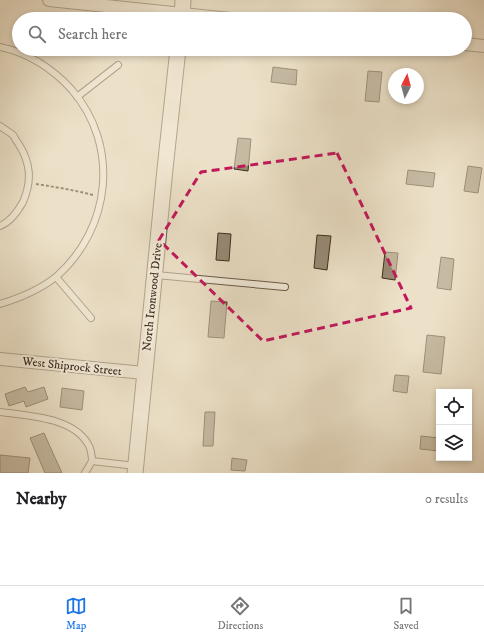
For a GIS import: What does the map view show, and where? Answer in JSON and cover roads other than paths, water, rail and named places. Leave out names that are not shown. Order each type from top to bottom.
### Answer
[{"type":"street","points":[[49,0],[182,11]]},
{"type":"street","points":[[472,45],[484,46]]},
{"type":"street","name":"North Ironwood Drive","points":[[136,469],[164,169],[177,56]]},
{"type":"street","name":"West Shiprock Street","points":[[0,359],[144,374]]},
{"type":"lane","points":[[0,47],[12,51]]},
{"type":"lane","points":[[0,304],[20,298],[39,289],[56,277],[70,263],[82,247],[92,229],[99,210],[103,191],[101,151],[96,132],[88,113],[65,83],[36,61],[26,56]]},
{"type":"lane","points":[[77,97],[118,65]]},
{"type":"lane","points":[[0,126],[13,135],[24,152],[29,172],[27,192],[19,210],[0,226]]},
{"type":"lane","points":[[154,275],[285,287]]},
{"type":"lane","points":[[56,277],[91,318]]},
{"type":"lane","points":[[0,412],[49,420],[64,424],[74,430],[82,437],[90,448],[92,461],[85,473]]},
{"type":"lane","points":[[92,461],[136,469]]}]
